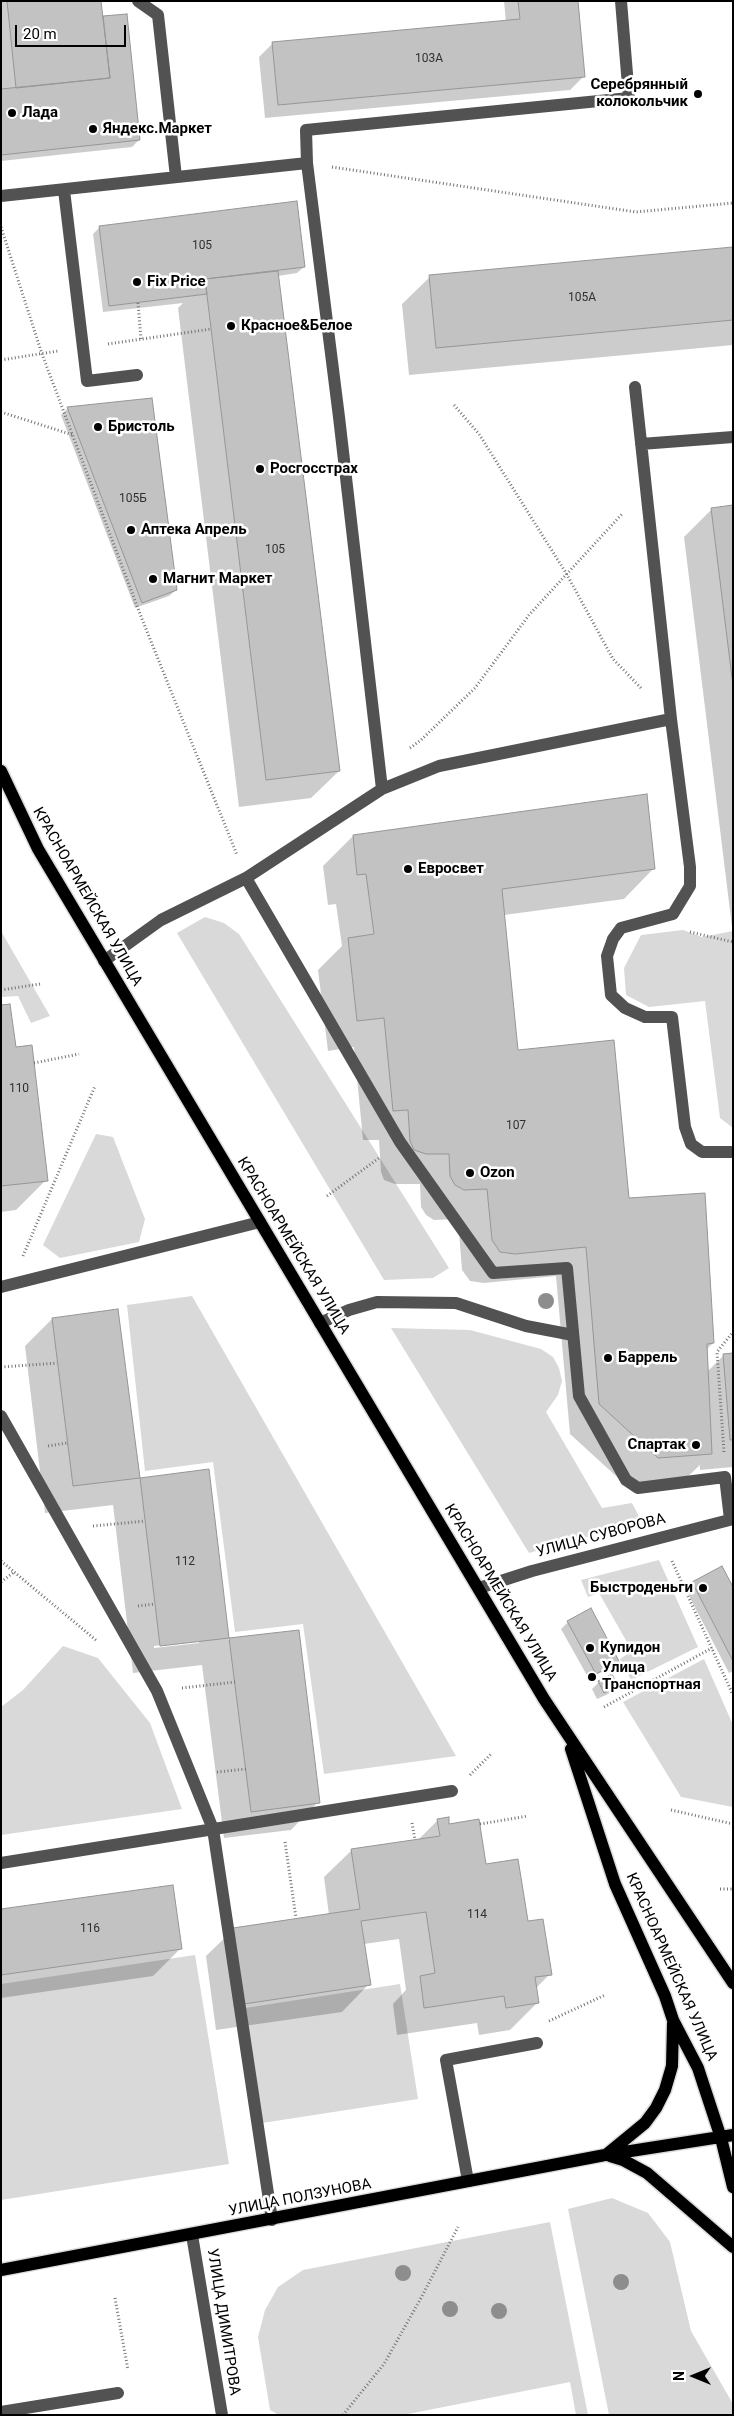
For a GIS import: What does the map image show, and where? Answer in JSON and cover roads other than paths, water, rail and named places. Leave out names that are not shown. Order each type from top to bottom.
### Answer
[{"type":"main road","name":"КРАСНОАРМЕЙСКАЯ УЛИЦА","points":[[1,771],[38,849],[565,1732],[733,1984]]},
{"type":"main road","name":"КРАСНОАРМЕЙСКАЯ УЛИЦА","points":[[565,1732],[615,1884],[665,1996],[673,2020],[698,2068],[727,2136],[733,2187]]},
{"type":"main road","name":"УЛИЦА ПОЛЗУНОВА","points":[[605,2155],[645,2123],[656,2108],[665,2090],[672,2066],[673,2020]]},
{"type":"main road","name":"УЛИЦА ПОЛЗУНОВА","points":[[1,2270],[272,2220],[605,2155],[727,2136]]},
{"type":"main road","name":"УЛИЦА ПОЛЗУНОВА","points":[[605,2155],[623,2160],[647,2173],[733,2247]]},
{"type":"street","points":[[138,1],[158,15],[176,177]]},
{"type":"street","points":[[382,789],[339,417],[307,163],[306,130],[630,98],[621,1]]},
{"type":"street","points":[[1,196],[307,163]]},
{"type":"street","points":[[64,190],[87,381],[137,375]]},
{"type":"street","points":[[635,387],[671,719],[690,867],[690,886],[673,914],[622,928],[613,939],[607,956],[611,995],[625,1008],[645,1017],[672,1017],[685,1127],[691,1144],[702,1152],[733,1152]]},
{"type":"street","points":[[641,444],[733,437]]},
{"type":"street","points":[[104,961],[161,920],[246,878],[382,789],[439,766],[671,719]]},
{"type":"street","points":[[246,878],[400,1142],[493,1273],[567,1268],[579,1396],[626,1480],[638,1488],[725,1477],[731,1519]]},
{"type":"street","points":[[6,1285],[260,1222]]},
{"type":"street","points":[[320,1323],[348,1310],[377,1302],[456,1303],[526,1326],[573,1335]]},
{"type":"street","points":[[1,1416],[157,1690],[213,1829],[272,2220]]},
{"type":"street","name":"УЛИЦА СУВОРОВА","points":[[479,1588],[532,1571],[731,1519]]},
{"type":"street","points":[[1,1863],[452,1791]]},
{"type":"street","points":[[468,2181],[446,2060],[538,2043]]},
{"type":"street","name":"УЛИЦА ДИМИТРОВА","points":[[192,2235],[222,2415]]},
{"type":"street","points":[[1,2412],[118,2393]]},
{"type":"place","name":"Серебрянный колокольчик","points":[[698,94]]},
{"type":"place","name":"Лада","points":[[12,113]]},
{"type":"place","name":"Яндекс.Маркет","points":[[93,129]]},
{"type":"place","name":"Fix Price","points":[[137,282]]},
{"type":"place","name":"Красное&Белое","points":[[231,326]]},
{"type":"place","name":"Бристоль","points":[[98,427]]},
{"type":"place","name":"Росгосстрах","points":[[260,469]]},
{"type":"place","name":"Аптека Апрель","points":[[131,530]]},
{"type":"place","name":"Магнит Маркет","points":[[153,579]]},
{"type":"place","name":"Евросвет","points":[[408,869]]},
{"type":"place","name":"Ozon","points":[[470,1173]]},
{"type":"place","name":"Баррель","points":[[608,1358]]},
{"type":"place","name":"Спартак","points":[[696,1445]]},
{"type":"place","name":"Быстроденьги","points":[[703,1588]]},
{"type":"place","name":"Купидон","points":[[590,1648]]},
{"type":"place","name":"Улица Транспортная","points":[[592,1677]]}]
